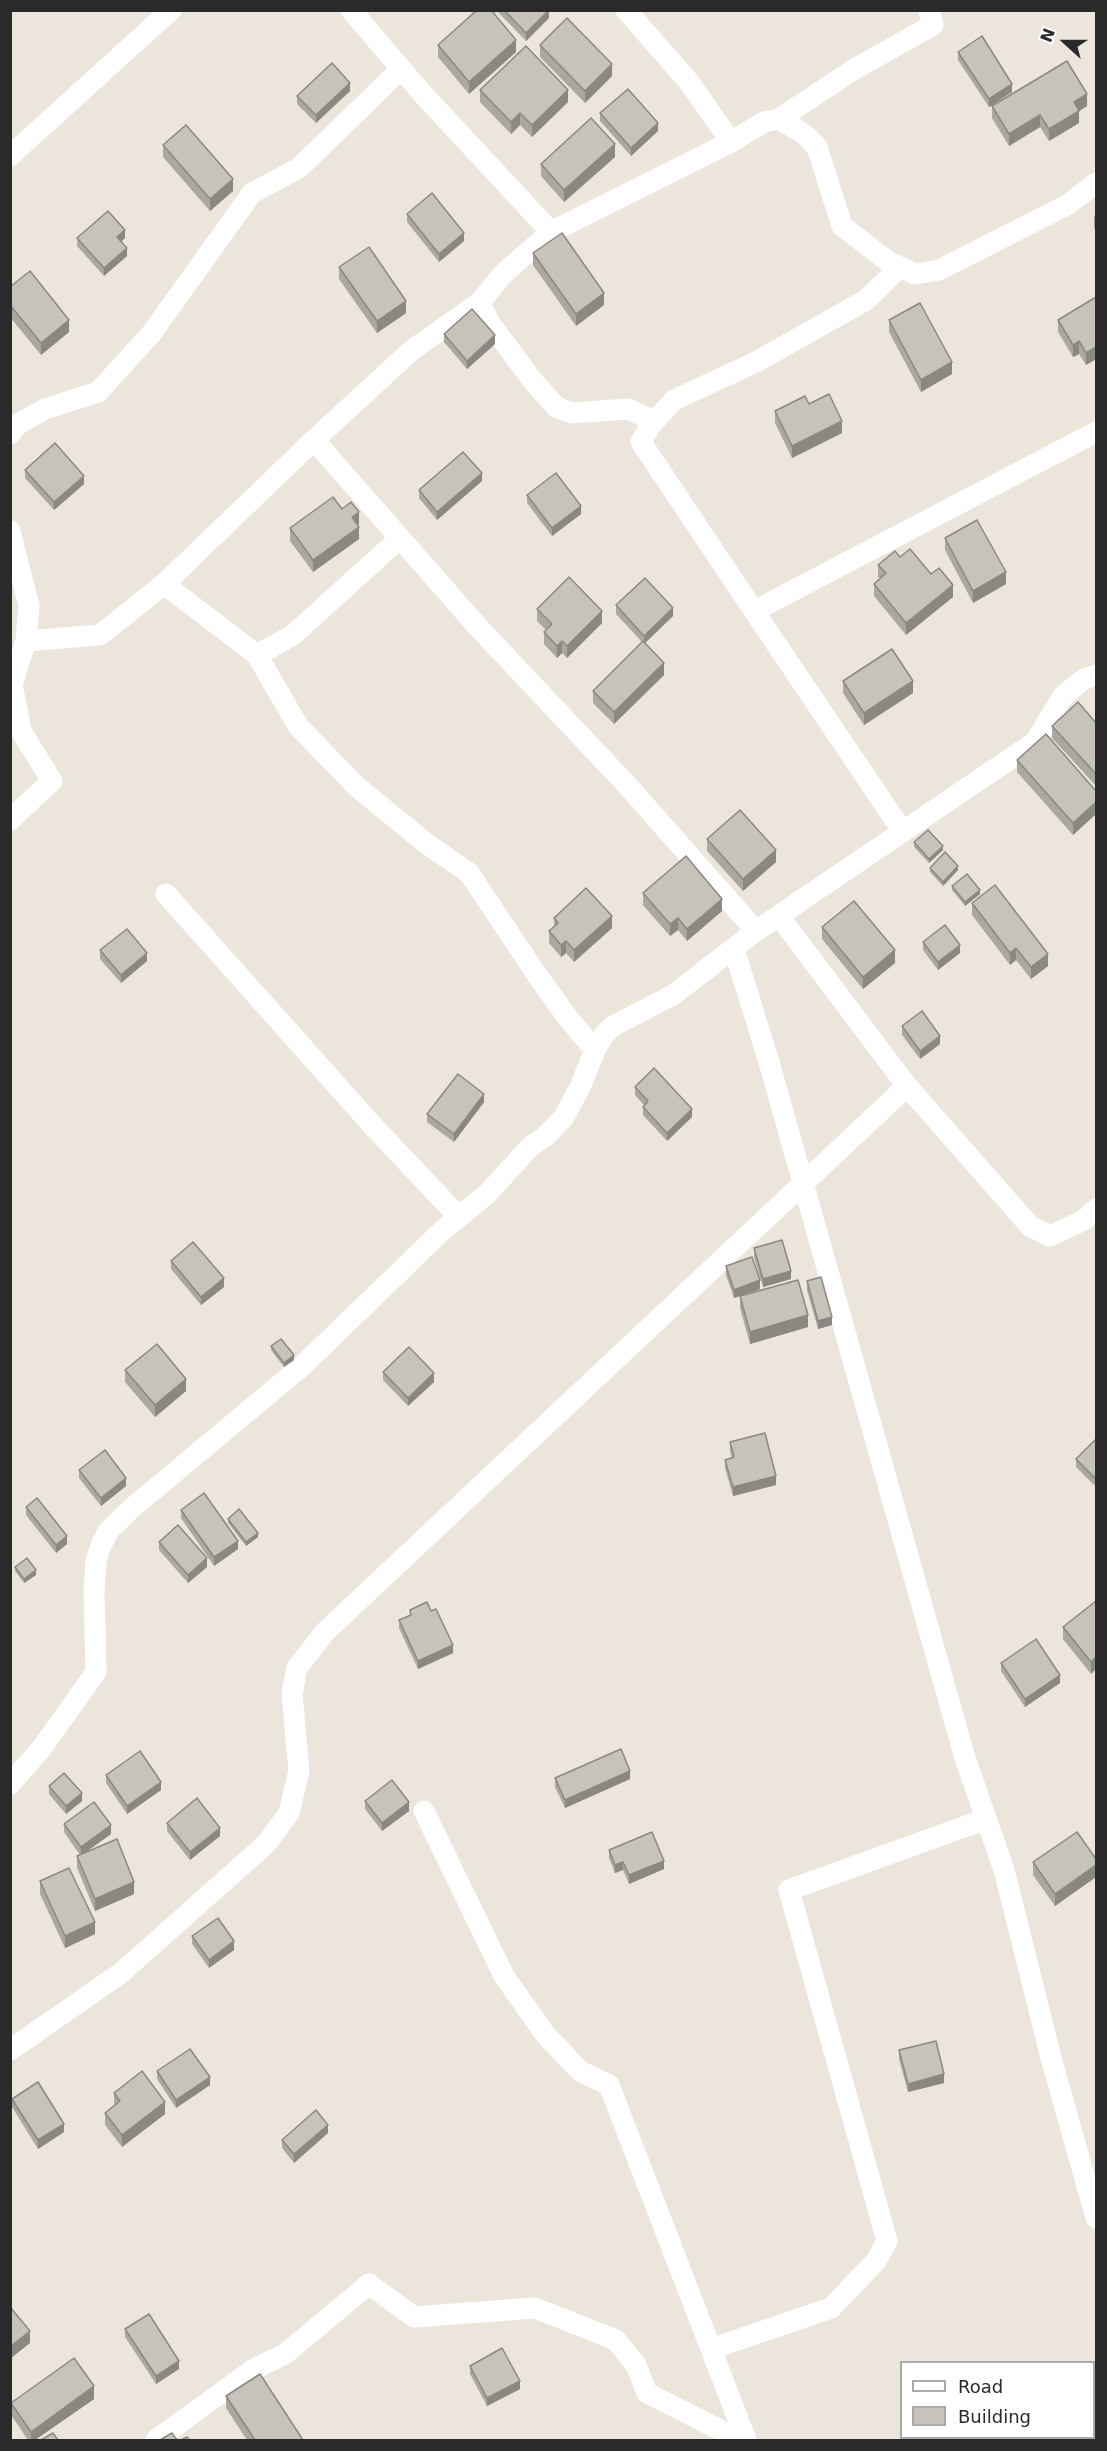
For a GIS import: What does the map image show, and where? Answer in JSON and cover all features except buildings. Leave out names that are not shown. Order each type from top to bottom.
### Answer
[{"type":"street","points":[[10,156],[171,10]]},
{"type":"street","points":[[351,10],[401,69],[551,232]]},
{"type":"street","points":[[626,10],[690,82],[731,142]]},
{"type":"street","points":[[26,641],[100,635],[164,584],[412,350],[480,302],[503,274],[551,232],[731,142],[764,122],[779,119],[853,70],[933,25],[929,10]]},
{"type":"street","points":[[10,434],[18,424],[45,409],[98,392],[151,334],[252,193],[298,168],[401,69]]},
{"type":"street","points":[[779,119],[804,134],[817,147],[842,226],[889,262],[915,274],[939,270],[1067,205],[1096,183]]},
{"type":"street","points":[[900,267],[866,300],[756,362],[674,400],[654,421],[641,442],[903,832]]},
{"type":"street","points":[[480,302],[489,322],[533,381],[556,407],[571,413],[628,409],[654,421]]},
{"type":"street","points":[[754,611],[1096,432]]},
{"type":"street","points":[[314,440],[477,627],[627,785],[756,931]]},
{"type":"street","points":[[10,531],[29,606],[26,641],[12,684],[14,696],[21,731],[52,781],[10,820]]},
{"type":"street","points":[[257,655],[293,635],[400,538]]},
{"type":"street","points":[[164,584],[257,655],[298,726],[356,786],[427,843],[469,873],[537,975],[595,1050]]},
{"type":"street","points":[[10,1784],[41,1749],[96,1672],[94,1591],[96,1561],[109,1530],[132,1508],[301,1367],[425,1246],[487,1194],[531,1146],[546,1136],[564,1117],[580,1087],[595,1050],[613,1026],[673,995],[756,931],[1035,742],[1052,713],[1072,687],[1096,675]]},
{"type":"street","points":[[166,894],[373,1126],[459,1217]]},
{"type":"street","points":[[779,916],[907,1086],[1030,1226],[1050,1236],[1084,1220],[1096,1209]]},
{"type":"street","points":[[734,949],[769,1062],[965,1758],[1004,1870],[1051,2058],[1096,2218]]},
{"type":"street","points":[[10,2050],[121,1973],[266,1844],[289,1813],[299,1771],[292,1694],[297,1668],[325,1632],[907,1086]]},
{"type":"street","points":[[424,1811],[504,1976],[545,2034],[580,2071],[609,2085],[746,2440]]},
{"type":"street","points":[[711,2349],[831,2308],[876,2261],[887,2241],[789,1890],[986,1819]]},
{"type":"street","points":[[156,2440],[254,2369],[285,2354],[369,2284],[414,2317],[535,2308],[616,2340],[636,2365],[647,2393],[740,2440]]}]
